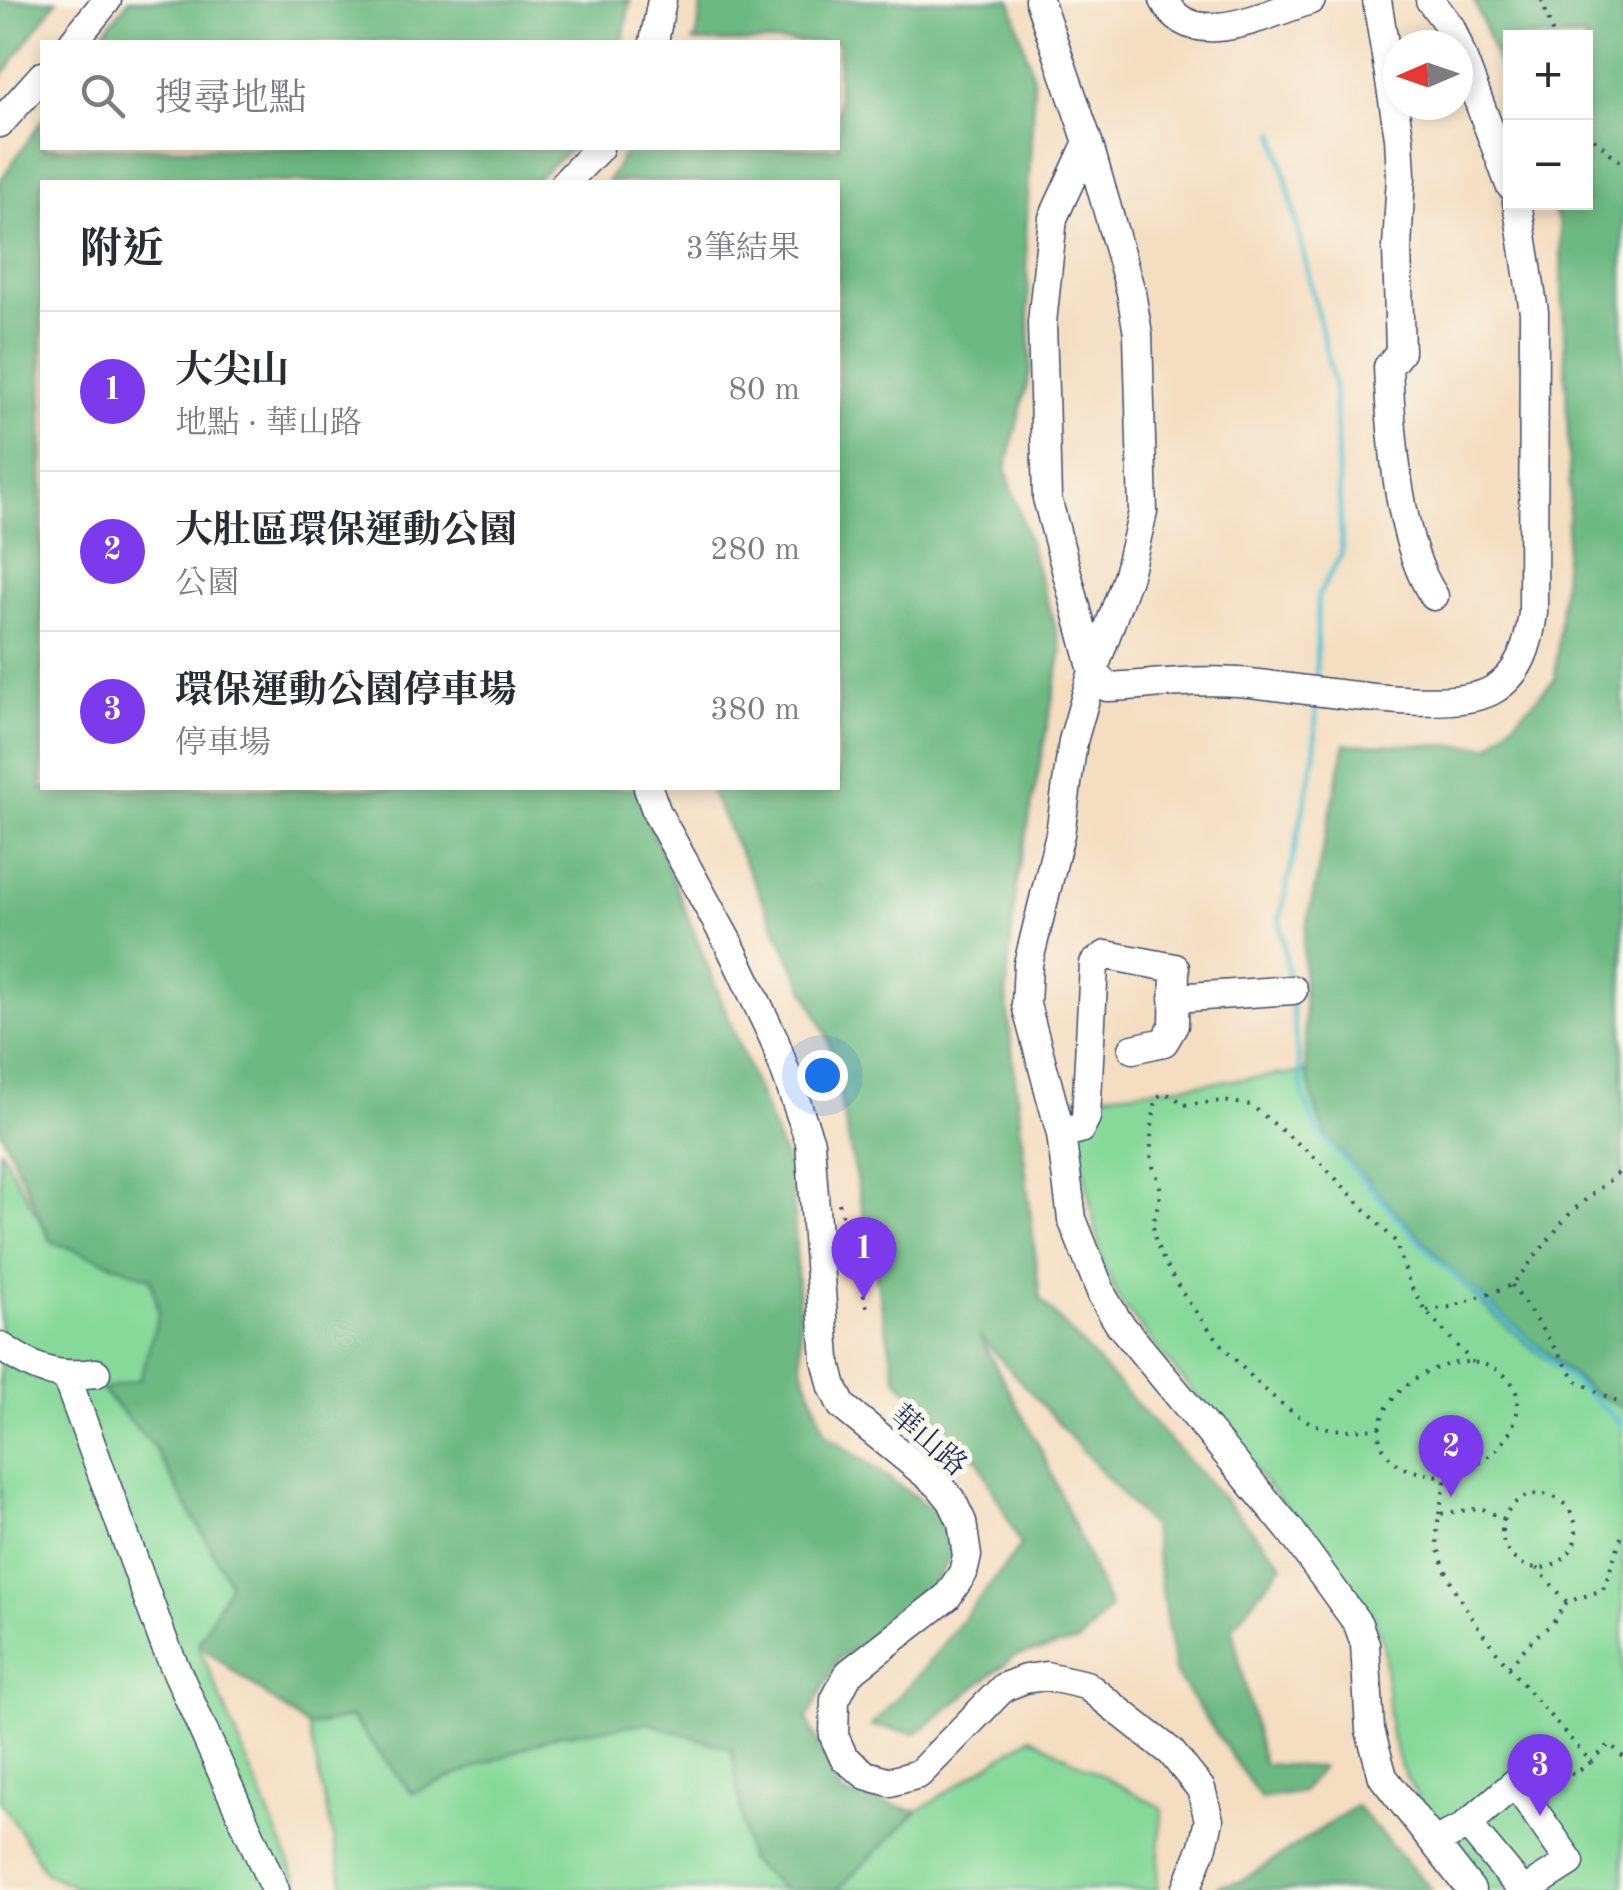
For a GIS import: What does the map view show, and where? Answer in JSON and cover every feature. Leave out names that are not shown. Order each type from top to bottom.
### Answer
[{"type":"street","points":[[75,40],[107,0]]},
{"type":"street","points":[[654,40],[662,0]]},
{"type":"street","points":[[1040,0],[1088,142],[1135,311],[1143,512],[1128,574],[1092,671],[1073,741],[1060,834],[1028,964],[1026,1004],[1061,1134],[1072,1219],[1103,1296],[1118,1322],[1290,1530],[1358,1624],[1366,1644],[1370,1730],[1383,1777],[1471,1890]]},
{"type":"street","points":[[1164,0],[1174,17],[1210,30],[1311,0]]},
{"type":"street","points":[[1377,0],[1399,137],[1401,176],[1400,352],[1388,367],[1390,407],[1418,573],[1434,596]]},
{"type":"street","points":[[1430,0],[1452,30]]},
{"type":"street","points":[[0,123],[40,78]]},
{"type":"street","points":[[1473,85],[1503,166]]},
{"type":"street","points":[[1088,142],[1053,218],[1042,323],[1046,498],[1092,671],[1107,687],[1236,682],[1402,700],[1471,698],[1494,689],[1510,675],[1526,649],[1534,612],[1534,312],[1518,210]]},
{"type":"street","points":[[568,180],[597,150]]},
{"type":"street","name":"華山路","points":[[649,790],[657,814],[730,946],[774,1039],[810,1142],[826,1359],[832,1388],[842,1406],[864,1427],[939,1485],[962,1522],[966,1556],[963,1574],[946,1597],[848,1673],[835,1700],[834,1736],[844,1758],[866,1775],[890,1782],[919,1774],[1004,1687],[1025,1678],[1046,1676],[1086,1685],[1172,1752],[1200,1789],[1209,1820],[1186,1890]]},
{"type":"street","points":[[1061,1134],[1080,1129],[1086,1116],[1094,964],[1106,955],[1175,968],[1174,1025],[1164,1042],[1133,1050]]},
{"type":"street","points":[[1174,998],[1294,990]]},
{"type":"street","points":[[0,1346],[29,1366],[66,1376],[96,1372]]},
{"type":"street","points":[[66,1376],[166,1646],[274,1890]]},
{"type":"street","points":[[1435,1842],[1467,1824],[1515,1783],[1570,1862],[1524,1890],[1467,1824]]},
{"type":"path","points":[[1542,0],[1551,30]]},
{"type":"path","points":[[1593,138],[1623,164]]},
{"type":"path","points":[[1380,1427],[1351,1432],[1316,1426],[1275,1399],[1191,1308],[1162,1261],[1152,1230],[1161,1184],[1153,1166],[1151,1136],[1156,1098],[1164,1093],[1188,1106],[1223,1101],[1250,1105],[1288,1134],[1345,1185],[1395,1242],[1410,1285],[1426,1310],[1473,1362]]},
{"type":"path","points":[[1426,1310],[1450,1307],[1512,1285],[1571,1212],[1623,1169]]},
{"type":"path","points":[[836,1192],[867,1307]]},
{"type":"path","points":[[1512,1285],[1577,1382],[1623,1405]]},
{"type":"path","points":[[1473,1362],[1492,1367],[1507,1377],[1518,1396],[1519,1411],[1501,1446],[1485,1460],[1446,1476],[1408,1469],[1393,1461],[1383,1444],[1380,1427],[1391,1401],[1404,1384],[1420,1373],[1473,1362]]},
{"type":"path","points":[[1446,1476],[1437,1538],[1464,1604],[1509,1666],[1590,1762]]},
{"type":"path","points":[[1534,1494],[1560,1500],[1575,1522],[1572,1549],[1563,1560],[1537,1568],[1524,1565],[1505,1546],[1502,1532],[1504,1519],[1521,1498],[1534,1494]]},
{"type":"path","points":[[1439,1514],[1482,1508],[1504,1519]]},
{"type":"path","points":[[1509,1666],[1552,1624],[1567,1602],[1603,1590],[1623,1532]]},
{"type":"path","points":[[1537,1568],[1567,1602]]},
{"type":"path","points":[[1515,1783],[1536,1770],[1549,1768],[1574,1774],[1610,1744],[1623,1756]]},
{"type":"green space","points":[[0,0],[57,0],[0,79]]},
{"type":"green space","points":[[129,0],[630,0],[623,40],[98,40]]},
{"type":"green space","points":[[702,0],[1011,0],[1034,81],[1026,236],[1031,368],[1006,469],[1062,650],[1016,887],[1006,996],[1040,1299],[1283,1564],[1232,1628],[1263,1764],[1322,1767],[1302,1792],[1261,1799],[1175,1673],[1152,1528],[979,1335],[1041,1450],[1110,1608],[1079,1642],[1015,1656],[917,1733],[871,1726],[924,1668],[1021,1545],[978,1460],[896,1378],[828,1038],[710,790],[840,790],[840,180],[608,180],[627,150],[840,150],[840,40],[694,40]]},
{"type":"green space","points":[[1474,0],[1623,0],[1623,1407],[1593,1393],[1453,1272],[1329,1140],[1306,1072],[1303,942],[1345,744],[1490,746],[1555,679],[1570,494],[1560,225],[1554,210],[1593,210],[1593,30],[1503,30],[1503,77]]},
{"type":"green space","points":[[40,123],[40,150],[570,150],[534,180],[40,180],[40,790],[637,790],[792,1176],[802,1367],[826,1434],[938,1513],[952,1553],[927,1599],[839,1658],[807,1719],[842,1794],[918,1811],[837,1890],[785,1890],[748,1860],[732,1749],[648,1723],[557,1735],[412,1793],[351,1717],[308,1727],[198,1644],[230,1583],[155,1448],[102,1390],[140,1379],[159,1313],[151,1278],[51,1241],[0,1129],[0,181]]},
{"type":"green space","points":[[1306,1072],[1329,1140],[1430,1250],[1541,1356],[1623,1407],[1623,1890],[1484,1890],[1426,1812],[1401,1767],[1390,1730],[1384,1648],[1374,1618],[1119,1300],[1102,1262],[1070,1098]]},
{"type":"green space","points":[[0,1148],[51,1241],[151,1278],[159,1313],[140,1379],[102,1391],[155,1448],[230,1583],[198,1644],[301,1890],[81,1890],[47,1874],[0,1800]]},
{"type":"green space","points":[[351,1717],[412,1793],[557,1735],[648,1723],[732,1749],[748,1860],[785,1890],[345,1890],[308,1727]]},
{"type":"green space","points":[[1031,1737],[1162,1808],[1157,1890],[837,1890],[918,1811]]},
{"type":"green space","points":[[1356,1806],[1432,1890],[1219,1890],[1219,1885],[1240,1882]]},
{"type":"waterway","points":[[1275,132],[1334,384],[1342,553],[1318,596],[1316,681]]},
{"type":"waterway","points":[[1289,982],[1280,919],[1315,754],[1316,702]]},
{"type":"waterway","points":[[1291,998],[1303,1096],[1317,1130],[1437,1260],[1623,1425]]},
{"type":"place","name":"大尖山","points":[[864,1299]]},
{"type":"place","name":"大肚區環保運動公園","points":[[1451,1497]]},
{"type":"place","name":"環保運動公園停車場","points":[[1540,1816]]}]
